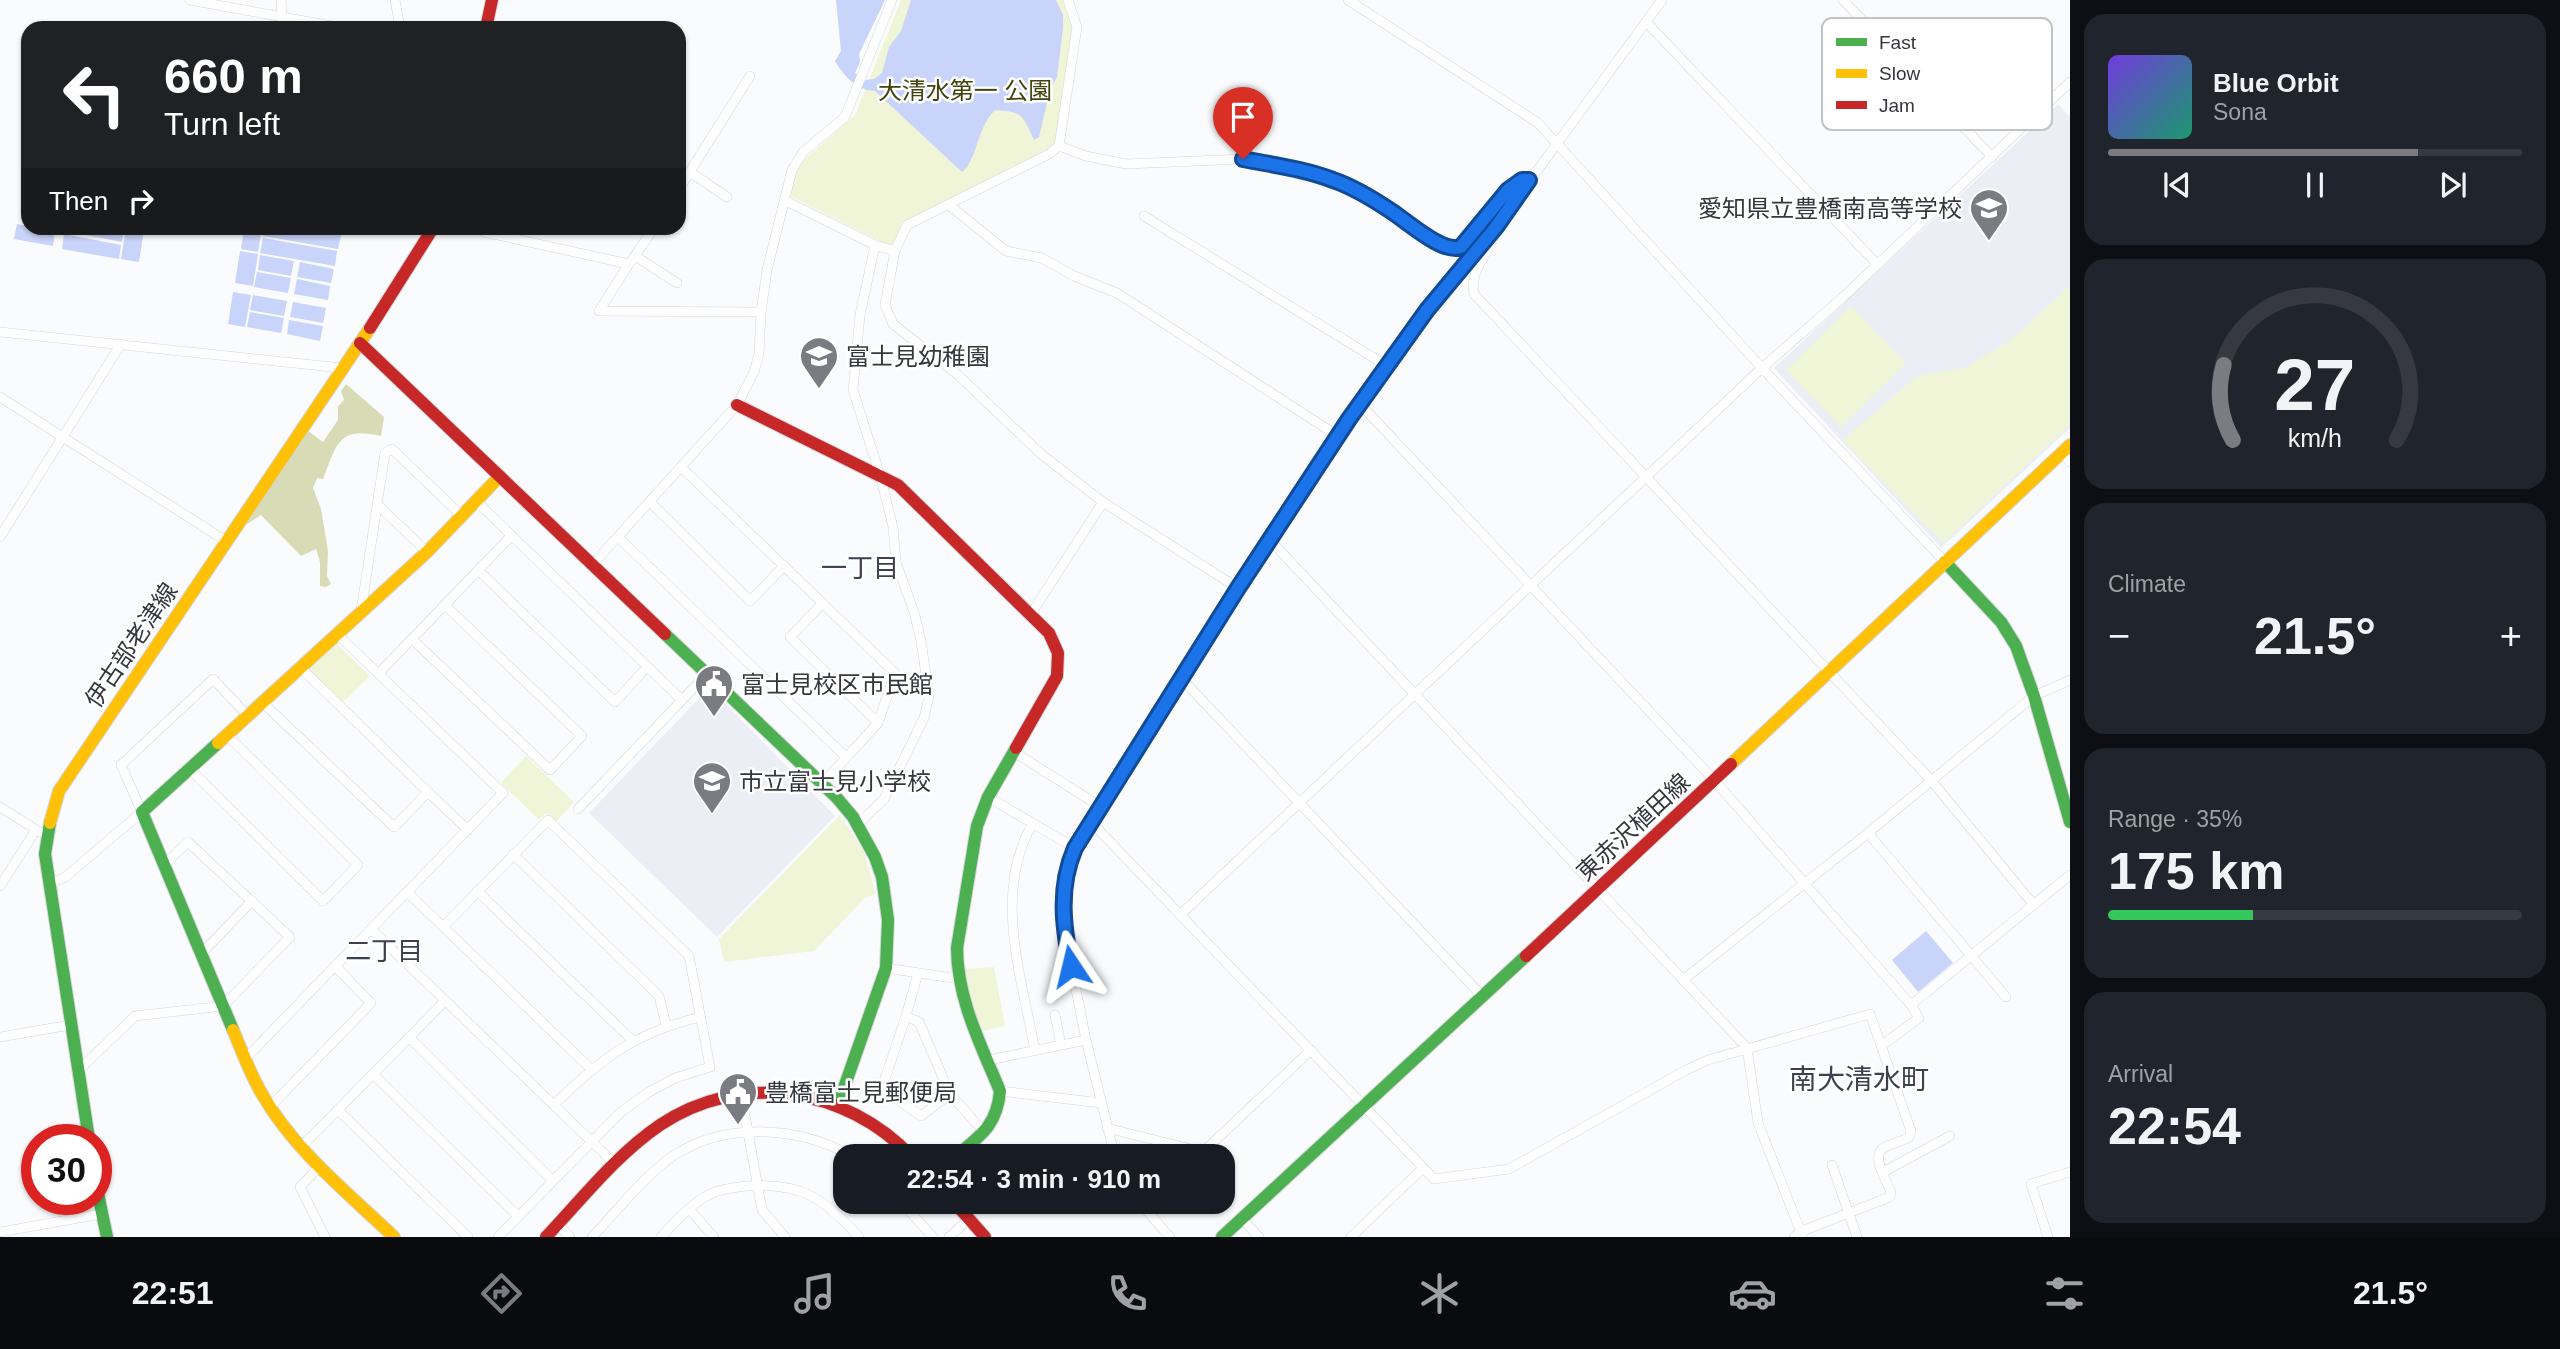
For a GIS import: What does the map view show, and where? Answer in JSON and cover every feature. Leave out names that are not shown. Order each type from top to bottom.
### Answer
[{"type":"street","points":[[190,0],[304,21]]},
{"type":"street","points":[[281,0],[282,17]]},
{"type":"street","points":[[395,0],[399,21]]},
{"type":"street","points":[[488,21],[492,0]]},
{"type":"street","points":[[593,564],[737,405],[754,372],[759,354],[767,270],[792,170],[803,152],[845,117],[892,0]]},
{"type":"street","points":[[1059,146],[1077,27],[1068,0]]},
{"type":"street","points":[[1111,1144],[1067,946],[1063,910],[1066,875],[1075,848],[1238,588],[1360,404],[1427,310],[1496,227],[1662,0]]},
{"type":"street","points":[[1843,0],[1860,18]]},
{"type":"street","points":[[1355,2],[1538,123],[2009,634],[2034,696],[2070,822]]},
{"type":"street","points":[[1646,22],[1877,264]]},
{"type":"street","points":[[686,178],[750,76]]},
{"type":"street","points":[[2052,99],[2070,82]]},
{"type":"street","points":[[1966,130],[1992,157]]},
{"type":"street","points":[[1181,914],[1762,368],[1842,299],[2020,130]]},
{"type":"street","points":[[1238,588],[1103,502],[1041,453],[958,375],[893,324],[885,305],[895,251],[907,225],[1059,146],[1086,156],[1126,164],[1243,159],[1311,174],[1350,187],[1443,246],[1454,249],[1461,247],[1508,190],[1522,180],[1529,180]]},
{"type":"street","points":[[690,172],[727,197]]},
{"type":"street","points":[[784,200],[875,245],[895,251]]},
{"type":"street","points":[[949,205],[1006,251],[1042,258],[1074,276],[1117,293],[1338,436]]},
{"type":"street","points":[[1144,216],[1387,366]]},
{"type":"street","points":[[1496,227],[1493,239],[1474,274],[1474,294],[1930,779],[2033,904]]},
{"type":"street","name":"伊古部老津線","points":[[87,1124],[41,833],[59,790],[360,343],[429,235]]},
{"type":"street","points":[[500,235],[632,260],[677,283]]},
{"type":"street","points":[[649,235],[599,311],[761,312]]},
{"type":"street","points":[[859,823],[884,799],[924,718],[929,696],[914,612],[896,562],[893,527],[853,390],[860,315],[875,245]]},
{"type":"street","points":[[0,332],[341,368]]},
{"type":"street","points":[[360,343],[822,784],[859,823],[876,855],[887,894],[890,919],[886,968],[838,1105]]},
{"type":"street","points":[[0,537],[121,344]]},
{"type":"street","points":[[0,397],[226,541]]},
{"type":"street","points":[[1360,404],[1714,780],[1912,1005],[1919,1018],[1882,1045]]},
{"type":"street","points":[[737,405],[898,485],[1031,614],[1055,642],[1059,664],[1057,676],[988,797],[973,844],[957,948],[959,979],[964,1003],[1000,1091],[998,1114],[970,1144]]},
{"type":"street","points":[[361,611],[385,453],[392,449],[462,516]]},
{"type":"street","name":"東赤沢植田線","points":[[1229,1234],[1945,562],[2067,454]]},
{"type":"street","points":[[681,467],[895,673],[878,723],[822,784]]},
{"type":"street","points":[[49,883],[64,878],[190,769],[427,552],[500,476]]},
{"type":"street","points":[[476,501],[682,700]]},
{"type":"street","points":[[650,502],[750,601],[784,566]]},
{"type":"street","points":[[1031,614],[1103,502]]},
{"type":"street","points":[[378,505],[427,552]]},
{"type":"street","points":[[379,673],[512,536]]},
{"type":"street","points":[[618,537],[846,757]]},
{"type":"street","points":[[1091,822],[1434,1179],[1509,1168],[1686,1070],[1747,1048],[1870,1014],[1910,1131],[1909,1137],[1879,1153],[1878,1160],[1891,1192],[1890,1197],[1799,1235],[1758,1123],[1747,1048],[1271,541]]},
{"type":"street","points":[[479,572],[615,702],[647,667]]},
{"type":"street","points":[[823,603],[790,638],[878,723]]},
{"type":"street","points":[[412,639],[550,770],[582,736],[446,606]]},
{"type":"street","points":[[245,1059],[503,793],[337,634]]},
{"type":"street","points":[[300,667],[468,830]]},
{"type":"street","points":[[578,809],[707,674]]},
{"type":"street","points":[[248,716],[214,679],[121,765],[245,1059],[270,1107],[301,1147],[394,1237]]},
{"type":"street","points":[[1182,679],[1483,997]]},
{"type":"street","points":[[1684,980],[2034,696],[2070,680]]},
{"type":"street","points":[[262,702],[394,827],[428,792]]},
{"type":"street","points":[[190,769],[323,901],[358,865],[227,735]]},
{"type":"street","points":[[1014,752],[1101,807]]},
{"type":"street","points":[[988,797],[1075,848]]},
{"type":"street","points":[[0,807],[41,833],[0,886]]},
{"type":"street","points":[[444,926],[548,820],[689,956],[710,1066],[649,1092],[621,1111],[498,1237]]},
{"type":"street","points":[[1033,823],[1020,847],[1011,914],[1035,1051]]},
{"type":"street","points":[[1868,832],[2006,997]]},
{"type":"street","points":[[78,1072],[135,1017],[222,1006],[290,937],[188,842],[164,864]]},
{"type":"street","points":[[513,854],[659,996],[666,1025]]},
{"type":"street","points":[[1912,1005],[2070,875]]},
{"type":"street","points":[[477,891],[632,1040]]},
{"type":"street","points":[[407,892],[592,1069]]},
{"type":"street","points":[[201,954],[252,901]]},
{"type":"street","points":[[372,930],[615,1164]]},
{"type":"street","points":[[270,1107],[371,1003],[336,967]]},
{"type":"street","points":[[886,968],[959,979]]},
{"type":"street","points":[[918,973],[882,1088],[921,1115],[950,1094]]},
{"type":"street","points":[[301,1147],[445,1001]]},
{"type":"street","points":[[1055,1014],[1062,1045]]},
{"type":"street","points":[[906,1016],[919,1022],[950,1094],[984,1132]]},
{"type":"street","points":[[554,1105],[592,1069],[632,1040],[666,1025],[700,1017]]},
{"type":"street","points":[[0,1037],[70,1024]]},
{"type":"street","points":[[409,1037],[552,1180]]},
{"type":"street","points":[[989,1060],[1086,1040]]},
{"type":"street","points":[[1107,1128],[1203,1152],[1311,1050]]},
{"type":"street","points":[[373,1074],[518,1216]]},
{"type":"street","points":[[1000,1091],[1101,1103]]},
{"type":"street","points":[[741,1093],[762,1210],[785,1237]]},
{"type":"street","points":[[546,1237],[615,1164],[663,1123],[687,1111],[741,1093],[789,1094],[838,1105],[870,1120],[897,1144]]},
{"type":"street","points":[[338,1110],[468,1237]]},
{"type":"street","points":[[593,1237],[670,1158],[691,1145],[727,1136],[777,1132],[821,1141],[833,1147]]},
{"type":"street","points":[[1884,1172],[1950,1136]]},
{"type":"street","points":[[1832,1165],[1857,1237]]},
{"type":"street","points":[[320,1166],[300,1187],[325,1237]]},
{"type":"street","points":[[1351,1237],[1423,1168]]},
{"type":"street","points":[[2048,1237],[2031,1184],[2070,1172]]},
{"type":"street","points":[[661,1237],[706,1196],[723,1190],[757,1186],[793,1188],[814,1195],[836,1211],[859,1237]]},
{"type":"street","points":[[689,1209],[714,1237]]},
{"type":"street","points":[[912,1214],[933,1237]]},
{"type":"street","points":[[965,1214],[985,1237]]},
{"type":"street","points":[[1150,1214],[1170,1237]]},
{"type":"street","points":[[0,1232],[95,1215]]},
{"type":"street","points":[[101,1215],[107,1237]]},
{"type":"street","points":[[949,1237],[969,1219]]},
{"type":"street","points":[[1242,1219],[1259,1237]]},
{"type":"street","points":[[558,1225],[570,1237]]},
{"type":"shaded area","name":"愛知県立豊橋南高等学校","points":[[2058,104],[2070,117],[2070,428],[1941,548],[1774,368],[2030,130],[2052,130],[2052,110]]},
{"type":"shaded area","name":"市立富士見小学校","points":[[707,690],[713,691],[835,816],[717,937],[589,813]]},
{"type":"green space","name":"大清水第一 公園","points":[[901,0],[1065,0],[1075,28],[1055,144],[1047,152],[903,222],[890,246],[790,196],[796,173],[804,160],[855,115]]},
{"type":"green space","points":[[2070,286],[2070,424],[1943,543],[1843,440],[1917,376],[1964,368],[2007,343]]},
{"type":"green space","points":[[1851,306],[1906,363],[1841,427],[1786,370]]},
{"type":"green space","points":[[346,384],[384,417],[381,436],[356,434],[341,441],[323,479],[317,478],[313,488],[321,509],[328,551],[327,576],[331,584],[326,587],[320,586],[320,562],[316,549],[301,556],[261,515],[247,524],[243,522],[308,431],[323,442],[338,420],[338,406],[344,400],[341,391]]},
{"type":"green space","points":[[336,643],[370,676],[342,703],[308,670],[308,666]]},
{"type":"green space","points":[[526,756],[574,802],[556,822],[546,813],[539,820],[501,783]]},
{"type":"green space","points":[[840,815],[864,852],[876,894],[865,898],[814,951],[724,962],[719,939]]},
{"type":"green space","points":[[994,967],[1005,1026],[982,1031],[968,996],[965,969]]},
{"type":"water","points":[[836,0],[885,0],[859,54],[860,62],[855,73],[865,80],[874,79],[882,73],[889,47],[901,31],[911,0],[1056,0],[1063,15],[1057,77],[1050,90],[1039,137],[1034,140],[1021,116],[995,110],[984,125],[971,160],[962,172],[875,91],[862,88],[842,72],[835,61],[841,51]]},
{"type":"water","points":[[17,224],[21,225],[21,235],[55,235],[53,246],[14,239]]},
{"type":"water","points":[[64,235],[121,245],[119,259],[62,249]]},
{"type":"water","points":[[86,235],[123,235],[122,242]]},
{"type":"water","points":[[125,235],[143,235],[139,262],[121,259]]},
{"type":"water","points":[[243,235],[261,235],[258,252],[241,249]]},
{"type":"water","points":[[263,235],[341,235],[338,249]]},
{"type":"water","points":[[263,238],[337,251],[335,266],[260,253]]},
{"type":"water","points":[[240,251],[258,254],[253,286],[235,283]]},
{"type":"water","points":[[260,255],[294,261],[291,276],[258,270]]},
{"type":"water","points":[[300,262],[334,269],[331,283],[297,277]]},
{"type":"water","points":[[257,272],[291,278],[288,293],[254,287]]},
{"type":"water","points":[[297,279],[330,286],[328,300],[294,294]]},
{"type":"water","points":[[233,292],[251,295],[245,327],[228,324]]},
{"type":"water","points":[[253,295],[287,301],[284,316],[250,310]]},
{"type":"water","points":[[293,302],[326,308],[323,323],[290,317]]},
{"type":"water","points":[[250,312],[284,318],[281,333],[247,327]]},
{"type":"water","points":[[289,320],[323,326],[320,341],[287,334]]},
{"type":"water","points":[[1926,931],[1953,963],[1918,992],[1892,960]]},
{"type":"traffic: fast","points":[[1945,562],[2001,622],[2016,646],[2034,696],[2070,822]]},
{"type":"traffic: fast","points":[[665,634],[837,798],[853,817],[875,857],[882,877],[888,920],[886,968],[838,1105]]},
{"type":"traffic: fast","points":[[218,743],[142,812],[233,1030]]},
{"type":"traffic: fast","points":[[971,1144],[991,1122],[1000,1091],[966,1004],[957,948],[977,826],[988,797],[1016,748]]},
{"type":"traffic: fast","points":[[50,823],[45,854],[87,1124]]},
{"type":"traffic: fast","points":[[1222,1237],[1526,956]]},
{"type":"traffic: fast","points":[[102,1215],[107,1237]]},
{"type":"traffic: slow","points":[[50,823],[59,791],[370,328]]},
{"type":"traffic: slow","points":[[1731,764],[2070,445]]},
{"type":"traffic: slow","points":[[218,743],[427,552],[500,476]]},
{"type":"traffic: slow","points":[[233,1030],[258,1086],[290,1134],[323,1170],[394,1237]]},
{"type":"traffic: jam","points":[[488,21],[492,0]]},
{"type":"traffic: jam","points":[[370,328],[429,235]]},
{"type":"traffic: jam","points":[[360,343],[665,634]]},
{"type":"traffic: jam","points":[[737,405],[898,485],[1049,633],[1058,653],[1057,676],[1016,748]]},
{"type":"traffic: jam","points":[[1526,956],[1731,764]]},
{"type":"traffic: jam","points":[[546,1237],[600,1178],[644,1137],[691,1108],[724,1097],[758,1093],[792,1094],[825,1102],[856,1115],[886,1133],[898,1144]]},
{"type":"traffic: jam","points":[[965,1214],[985,1237]]},
{"type":"place","name":"愛知県立豊橋南高等学校","points":[[1989,242]]},
{"type":"place","name":"富士見幼稚園","points":[[819,390]]},
{"type":"place","name":"富士見校区市民館","points":[[714,718]]},
{"type":"place","name":"市立富士見小学校","points":[[712,815]]},
{"type":"place","name":"豊橋富士見郵便局","points":[[738,1126]]},
{"type":"district","name":"一丁目","points":[[860,568]]},
{"type":"district","name":"二丁目","points":[[384,951]]},
{"type":"district","name":"南大清水町","points":[[1859,1079]]},
{"type":"route","points":[[1071,966],[1063,910],[1066,875],[1075,848],[1238,588],[1349,419],[1427,310],[1496,227],[1529,180],[1522,180],[1508,190],[1461,247],[1454,249],[1443,246],[1388,209],[1332,179],[1243,159]]}]
